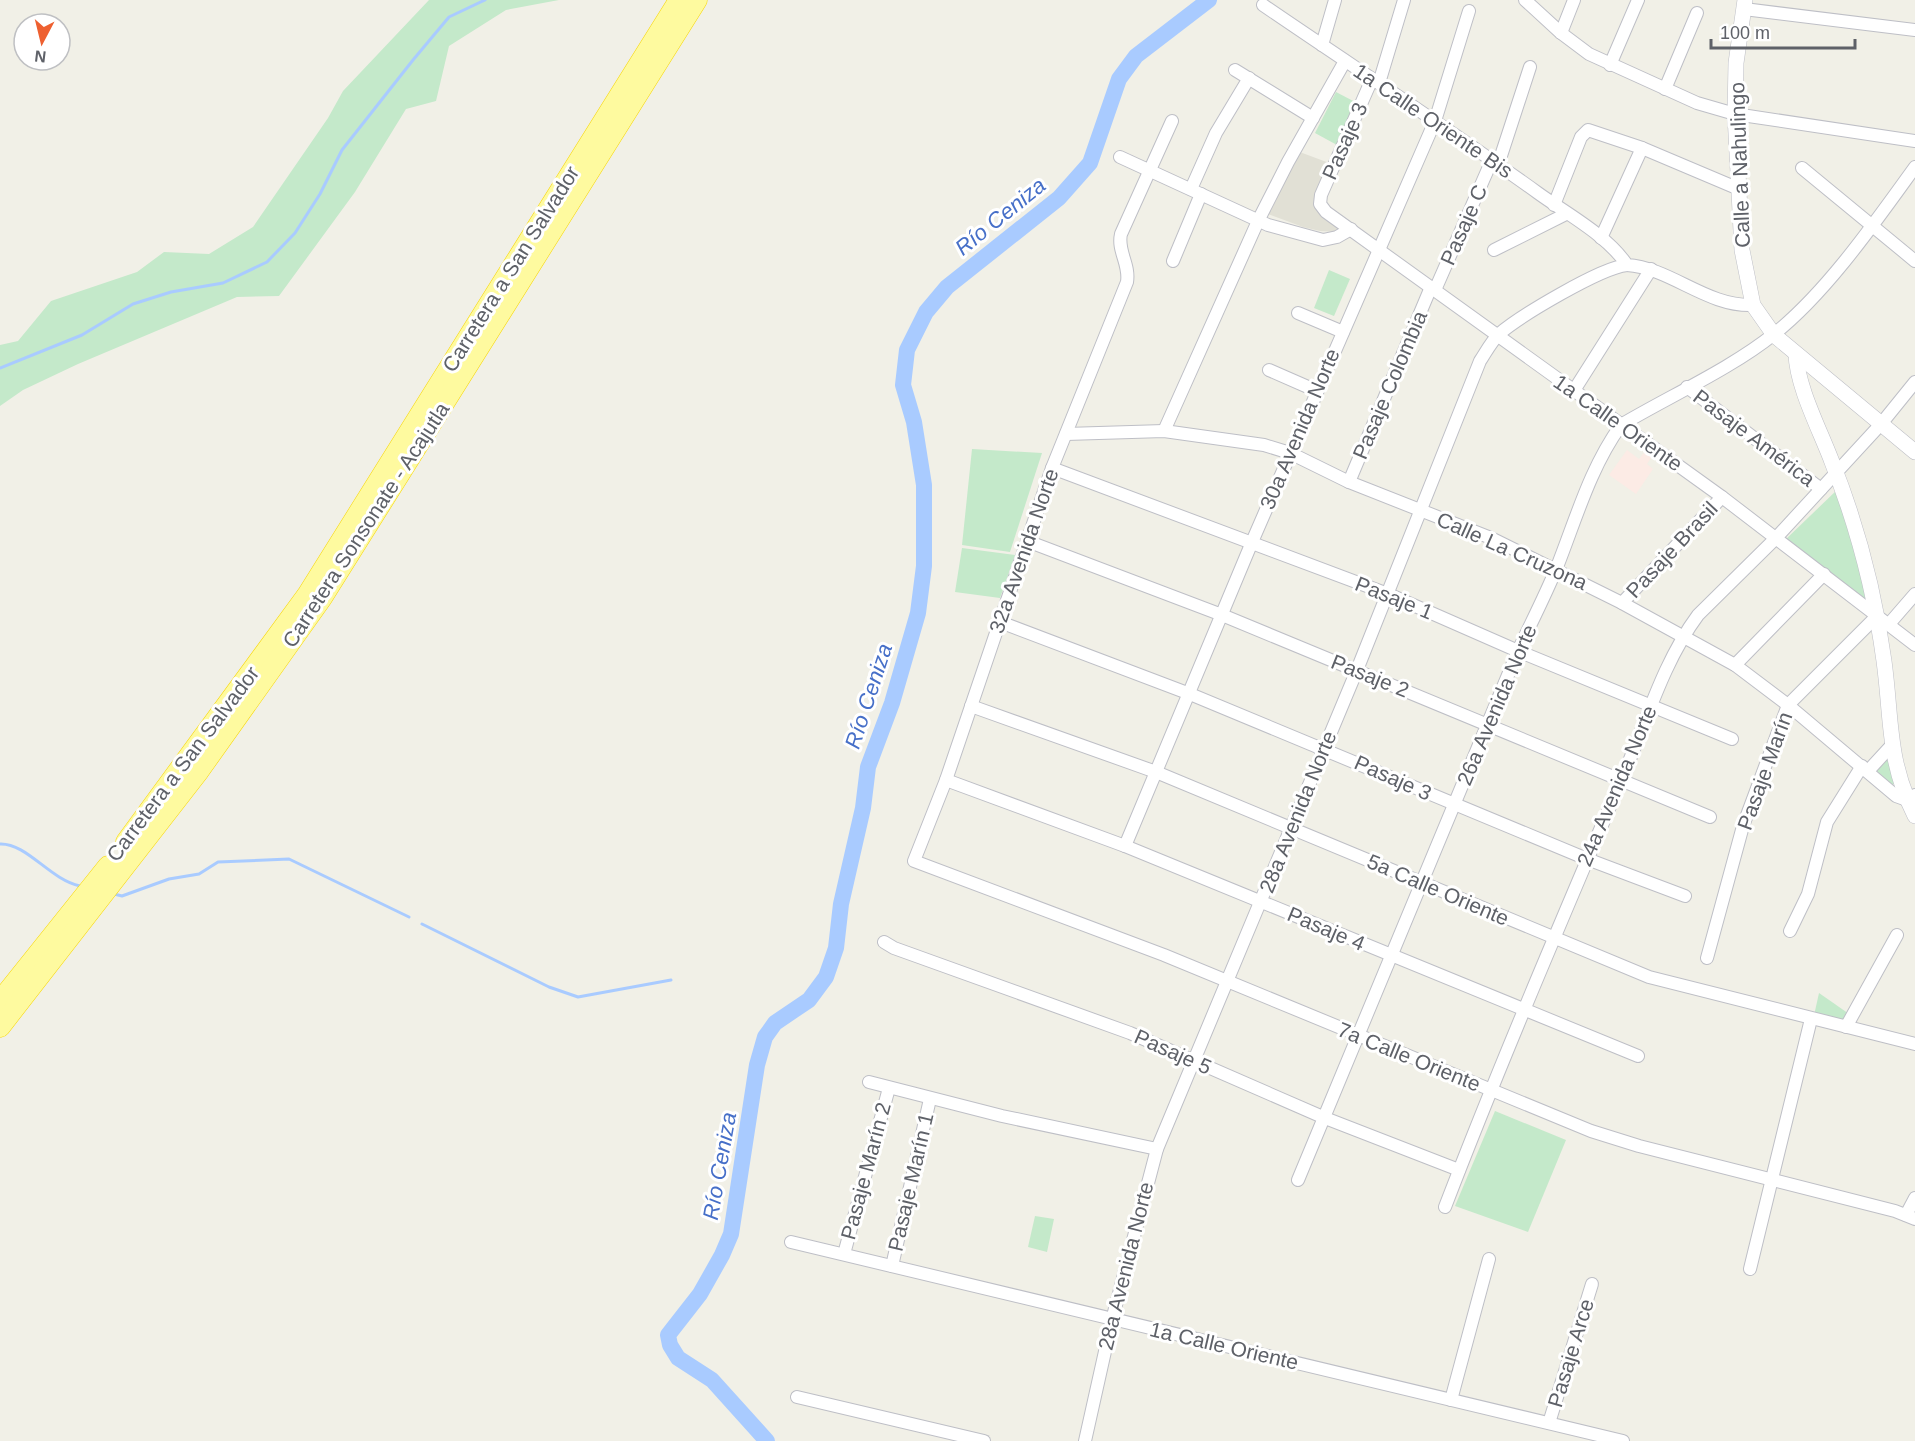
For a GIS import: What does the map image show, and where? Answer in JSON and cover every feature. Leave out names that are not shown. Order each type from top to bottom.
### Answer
[{"type":"highway","name":"Carretera a San Salvador","points":[[0,1001],[136,830],[307,595],[679,0]]},
{"type":"highway","name":"Carretera Sonsonate - Acajutla","points":[[0,1026],[199,771],[322,598],[697,0]]},
{"type":"street","points":[[1322,45],[1335,0]]},
{"type":"street","name":"Pasaje 3","points":[[1320,204],[1321,195],[1375,81],[1404,0]]},
{"type":"street","points":[[1525,0],[1561,33],[1610,65],[1697,103],[1735,114],[1915,141]]},
{"type":"street","points":[[1561,33],[1574,0]]},
{"type":"street","points":[[1610,65],[1638,0]]},
{"type":"street","points":[[1744,4],[1915,30]]},
{"type":"street","name":"Calle a Nahulingo","points":[[1744,4],[1736,63],[1735,114],[1743,250],[1753,305],[1770,330],[1796,354],[1915,452]]},
{"type":"street","name":"1a Calle Oriente Bis","points":[[1263,5],[1495,162],[1601,238],[1619,253],[1627,265]]},
{"type":"street","name":"30a Avenida Norte","points":[[1125,846],[1290,453],[1435,121],[1469,10]]},
{"type":"street","points":[[1665,89],[1697,13]]},
{"type":"street","points":[[1164,431],[1258,221],[1346,61]]},
{"type":"street","name":"Pasaje C","points":[[1433,289],[1495,162],[1530,67]]},
{"type":"street","points":[[1235,70],[1313,118]]},
{"type":"street","points":[[1173,261],[1216,133],[1249,78]]},
{"type":"street","points":[[1149,171],[1172,121]]},
{"type":"street","points":[[1554,205],[1581,137],[1588,130],[1642,148],[1739,189]]},
{"type":"street","points":[[1601,238],[1642,148]]},
{"type":"street","points":[[1120,157],[1258,221],[1323,240],[1337,237],[1351,229]]},
{"type":"street","name":"26a Avenida Norte","points":[[1298,1180],[1421,883],[1456,806],[1518,651],[1556,569],[1585,490],[1611,438],[1621,425],[1687,387],[1770,330],[1797,315],[1873,225],[1915,167]]},
{"type":"street","points":[[1802,168],[1915,261]]},
{"type":"street","name":"32a Avenida Norte","points":[[914,861],[946,780],[1052,468],[1127,282],[1127,265],[1119,242],[1149,171]]},
{"type":"street","name":"1a Calle Oriente","points":[[1320,204],[1326,212],[1499,335],[1573,392],[1722,497],[1915,645]]},
{"type":"street","points":[[1494,250],[1566,214]]},
{"type":"street","points":[[1627,265],[1651,269],[1731,303],[1753,305]]},
{"type":"street","name":"28a Avenida Norte","points":[[1085,1441],[1112,1320],[1157,1149],[1357,670],[1480,361],[1499,335],[1602,271],[1627,265]]},
{"type":"street","points":[[1573,392],[1651,269]]},
{"type":"street","name":"Pasaje Colombia","points":[[1350,482],[1433,289]]},
{"type":"street","points":[[1298,313],[1342,332]]},
{"type":"street","points":[[1796,354],[1799,376],[1837,473],[1883,620],[1891,746],[1911,797],[1915,816]]},
{"type":"street","points":[[1269,370],[1317,391]]},
{"type":"street","name":"24a Avenida Norte","points":[[1445,1207],[1523,1009],[1621,781],[1650,706],[1682,637],[1698,615],[1775,539],[1837,473],[1915,382]]},
{"type":"street","name":"Pasaje América","points":[[1687,387],[1821,489]]},
{"type":"street","name":"Calle La Cruzona","points":[[1066,434],[1164,431],[1250,442],[1290,453],[1350,482],[1491,538],[1622,603],[1735,665],[1788,705],[1896,796],[1911,797]]},
{"type":"street","name":"Pasaje 1","points":[[1052,468],[1388,594],[1518,651],[1732,739]]},
{"type":"street","name":"Pasaje Brasil","points":[[1622,603],[1722,497]]},
{"type":"street","name":"Pasaje 2","points":[[1027,541],[1222,615],[1710,817]]},
{"type":"street","points":[[1735,665],[1824,574]]},
{"type":"street","name":"Pasaje Marín","points":[[1707,958],[1743,825],[1788,705],[1915,594]]},
{"type":"street","name":"Pasaje 3","points":[[1000,622],[1190,694],[1324,748],[1587,860],[1685,896]]},
{"type":"street","name":"5a Calle Oriente","points":[[971,705],[1156,772],[1649,977],[1915,1044]]},
{"type":"street","points":[[1790,931],[1808,894],[1827,822],[1865,769],[1891,746]]},
{"type":"street","name":"Pasaje 4","points":[[946,780],[1125,846],[1391,957],[1638,1056]]},
{"type":"street","name":"7a Calle Oriente","points":[[914,861],[1122,938],[1358,1037],[1615,1140],[1772,1178],[1910,1217]]},
{"type":"street","points":[[1846,1027],[1897,935]]},
{"type":"street","name":"Pasaje 5","points":[[884,942],[894,948],[1130,1033],[1324,1118],[1459,1170]]},
{"type":"street","points":[[1750,1269],[1811,1019]]},
{"type":"street","points":[[869,1082],[930,1099],[1157,1149]]},
{"type":"street","name":"Pasaje Marín 2","points":[[844,1254],[889,1088]]},
{"type":"street","name":"Pasaje Marín 1","points":[[892,1266],[930,1099]]},
{"type":"street","points":[[1910,1217],[1915,1198]]},
{"type":"street","name":"1a Calle Oriente","points":[[791,1242],[1623,1441]]},
{"type":"street","points":[[1451,1400],[1489,1259]]},
{"type":"street","name":"Pasaje Arce","points":[[1549,1423],[1592,1284]]},
{"type":"street","points":[[797,1397],[984,1441]]},
{"type":"shaded area","points":[[1297,151],[1332,164],[1317,197],[1346,229],[1339,232],[1320,231],[1268,214]]},
{"type":"shaded area","points":[[1627,450],[1639,459],[1646,450],[1653,455],[1647,464],[1653,469],[1636,494],[1609,475]]},
{"type":"green space","points":[[429,0],[559,0],[506,10],[449,46],[436,101],[406,109],[355,192],[279,296],[237,297],[78,364],[23,390],[0,406],[0,345],[18,341],[51,301],[137,272],[164,252],[209,254],[253,227],[328,118],[343,91]]},
{"type":"green space","points":[[1336,92],[1359,104],[1337,145],[1315,133]]},
{"type":"green space","points":[[1329,270],[1350,279],[1334,316],[1314,308]]},
{"type":"green space","points":[[972,449],[1042,453],[1010,552],[962,545]]},
{"type":"green space","points":[[1838,489],[1870,605],[1784,541]]},
{"type":"green space","points":[[962,548],[1015,555],[1000,598],[955,592]]},
{"type":"green space","points":[[1887,755],[1895,783],[1892,785],[1872,770]]},
{"type":"green space","points":[[1819,993],[1852,1016],[1846,1027],[1813,1020]]},
{"type":"green space","points":[[1495,1111],[1566,1140],[1528,1232],[1455,1206]]},
{"type":"green space","points":[[1035,1216],[1054,1219],[1047,1252],[1028,1247]]},
{"type":"waterway","points":[[0,368],[82,335],[133,304],[171,292],[223,283],[267,262],[295,233],[320,194],[342,150],[413,60],[449,17],[485,0]]},
{"type":"waterway","name":"Río Ceniza","points":[[767,1441],[712,1380],[678,1358],[670,1345],[668,1335],[700,1294],[731,1234],[757,1065],[765,1037],[775,1023],[809,1000],[826,977],[836,948],[841,904],[863,808],[868,767],[892,703],[918,613],[924,566],[924,485],[914,422],[903,385],[907,350],[926,312],[947,287],[1059,198],[1090,163],[1119,79],[1136,56],[1209,0]]},
{"type":"waterway","points":[[0,844],[20,849],[58,876],[80,886]]},
{"type":"waterway","points":[[114,894],[122,896],[169,879],[199,874],[218,862],[289,859],[409,917]]},
{"type":"waterway","points":[[422,924],[549,987],[578,997],[671,980]]}]
